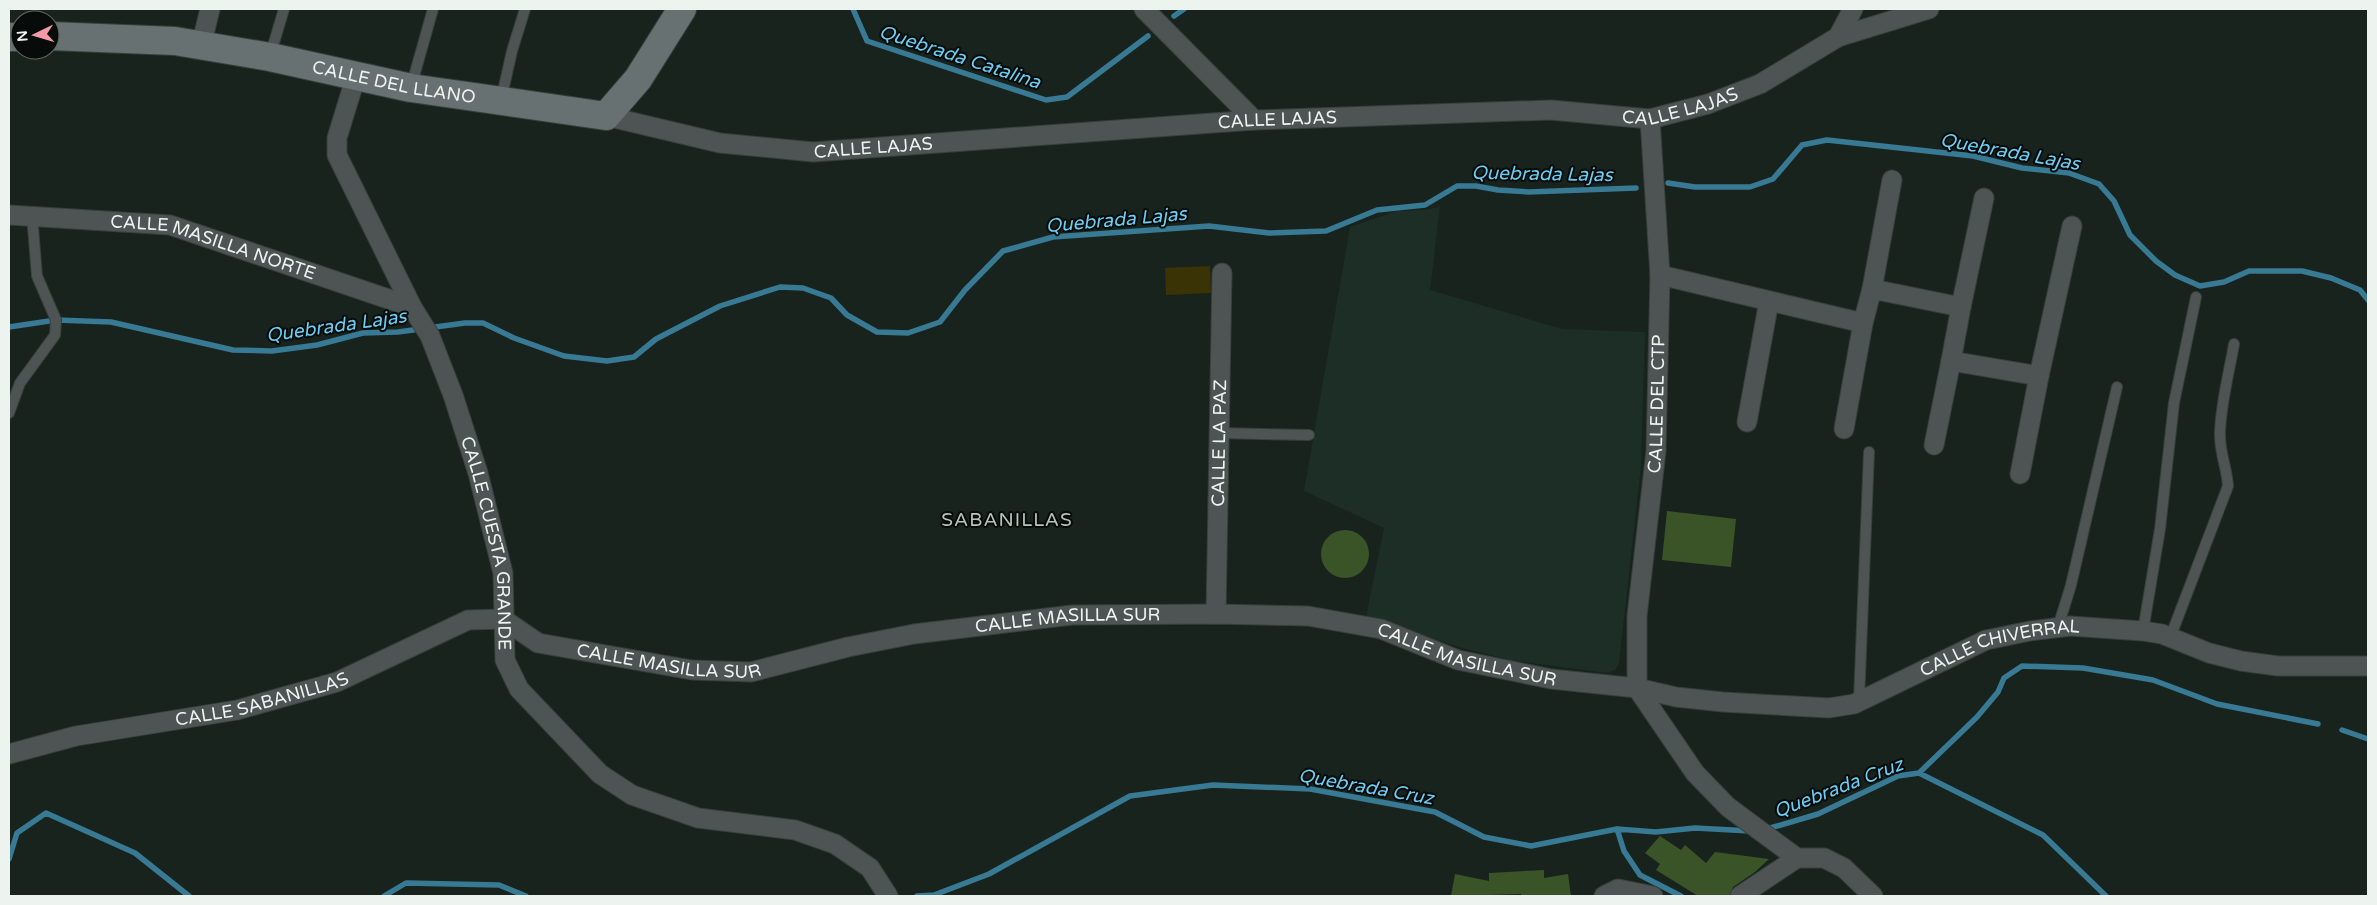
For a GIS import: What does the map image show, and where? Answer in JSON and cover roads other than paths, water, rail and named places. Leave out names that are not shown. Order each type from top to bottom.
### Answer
[{"type":"main road","points":[[606,116],[638,79],[682,9]]},
{"type":"main road","name":"CALLE DEL LLANO","points":[[60,36],[175,41],[270,57],[411,88],[606,116]]},
{"type":"street","points":[[202,46],[210,9]]},
{"type":"street","points":[[1144,9],[1254,120]]},
{"type":"street","points":[[1838,37],[1853,9]]},
{"type":"street","name":"CALLE LAJAS","points":[[606,116],[720,143],[813,152],[1254,120],[1552,110],[1650,119],[1708,104],[1760,84],[1838,37],[1929,9]]},
{"type":"street","name":"CALLE CUESTA GRANDE","points":[[356,76],[337,138],[337,155],[412,307],[430,336],[453,395],[478,473],[503,573],[505,660],[519,689],[600,774],[632,795],[698,818],[796,830],[835,844],[870,868],[888,896]]},
{"type":"street","name":"CALLE DEL CTP","points":[[1637,688],[1637,616],[1656,451],[1660,275],[1650,119]]},
{"type":"street","points":[[1844,429],[1892,180]]},
{"type":"street","points":[[1934,445],[1984,198]]},
{"type":"street","name":"CALLE MASILLA NORTE","points":[[9,215],[170,225],[412,307]]},
{"type":"street","points":[[2020,474],[2039,376],[2072,226]]},
{"type":"street","name":"CALLE LA PAZ","points":[[1216,614],[1222,273]]},
{"type":"street","points":[[1660,275],[1863,323]]},
{"type":"street","points":[[1872,289],[1961,307]]},
{"type":"street","points":[[1747,422],[1769,301]]},
{"type":"street","points":[[1950,361],[2039,376]]},
{"type":"street","name":"CALLE MASILLA SUR","points":[[504,619],[538,643],[692,670],[751,672],[848,647],[924,632],[1072,615],[1216,614],[1308,616],[1381,629],[1458,660],[1486,667],[1551,679],[1637,688]]},
{"type":"street","name":"CALLE SABANILLAS","points":[[9,754],[76,736],[237,710],[274,700],[337,682],[468,620],[504,619]]},
{"type":"street","name":"CALLE CHIVERRAL","points":[[1637,688],[1676,697],[1723,702],[1829,708],[1859,701],[1986,640],[2070,626],[2143,631],[2170,638],[2209,653],[2241,661],[2278,666],[2368,666]]},
{"type":"street","points":[[1637,688],[1695,773],[1728,807],[1797,858]]},
{"type":"street","points":[[1740,896],[1797,858],[1824,858],[1844,868],[1873,896]]},
{"type":"street","points":[[1604,896],[1618,889],[1653,896]]},
{"type":"lane","points":[[270,57],[284,9]]},
{"type":"lane","points":[[411,88],[433,9]]},
{"type":"lane","points":[[501,101],[512,51],[525,9]]},
{"type":"lane","points":[[9,413],[20,383],[56,335],[56,320],[37,276],[32,215]]},
{"type":"lane","points":[[2143,631],[2160,529],[2174,403],[2196,297]]},
{"type":"lane","points":[[2170,638],[2228,486],[2220,433],[2234,344]]},
{"type":"lane","points":[[2058,627],[2071,585],[2117,387]]},
{"type":"lane","points":[[1218,433],[1309,435]]},
{"type":"lane","points":[[1859,701],[1868,452]]},
{"type":"waterway","name":"Quebrada Catalina","points":[[853,9],[867,41],[1046,100],[1067,97],[1148,36]]},
{"type":"waterway","name":"Quebrada Catalina","points":[[1174,16],[1184,9]]},
{"type":"waterway","name":"Quebrada Lajas","points":[[1668,183],[1695,187],[1750,187],[1773,179],[1802,145],[1827,140],[1973,156],[2022,168],[2069,173],[2099,184],[2114,201],[2130,235],[2156,261],[2175,275],[2200,286],[2224,282],[2249,271],[2302,271],[2331,278],[2360,290],[2368,300]]},
{"type":"waterway","name":"Quebrada Lajas","points":[[9,327],[56,320],[111,322],[233,350],[272,351],[317,345],[363,333],[398,332],[465,323],[483,323],[514,338],[564,356],[607,361],[634,357],[656,339],[720,306],[780,287],[803,288],[831,298],[847,315],[877,332],[908,333],[940,322],[965,290],[1003,251],[1053,237],[1209,226],[1269,233],[1326,231],[1377,210],[1425,205],[1457,186],[1476,186],[1528,192],[1636,188]]},
{"type":"waterway","points":[[1919,773],[1977,717],[1998,692],[2004,678],[2022,666],[2083,668],[2153,680],[2217,704],[2318,724]]},
{"type":"waterway","points":[[2342,730],[2368,739]]},
{"type":"waterway","name":"Quebrada Cruz","points":[[1767,829],[1818,814],[1898,776],[1919,773],[2043,835],[2106,896]]},
{"type":"waterway","name":"Quebrada Cruz","points":[[917,896],[934,895],[989,874],[1130,796],[1213,785],[1310,789],[1435,812],[1484,837],[1531,846],[1617,829],[1656,832],[1695,828],[1750,831]]},
{"type":"waterway","name":"Quebrada Cruz","points":[[9,859],[17,833],[46,813],[135,853],[189,896]]},
{"type":"waterway","points":[[1617,829],[1624,851],[1640,875],[1681,896]]},
{"type":"waterway","name":"Quebrada Cruz","points":[[384,896],[406,883],[499,885],[526,896]]},
{"type":"district","name":"SABANILLAS","points":[[1007,519]]}]
